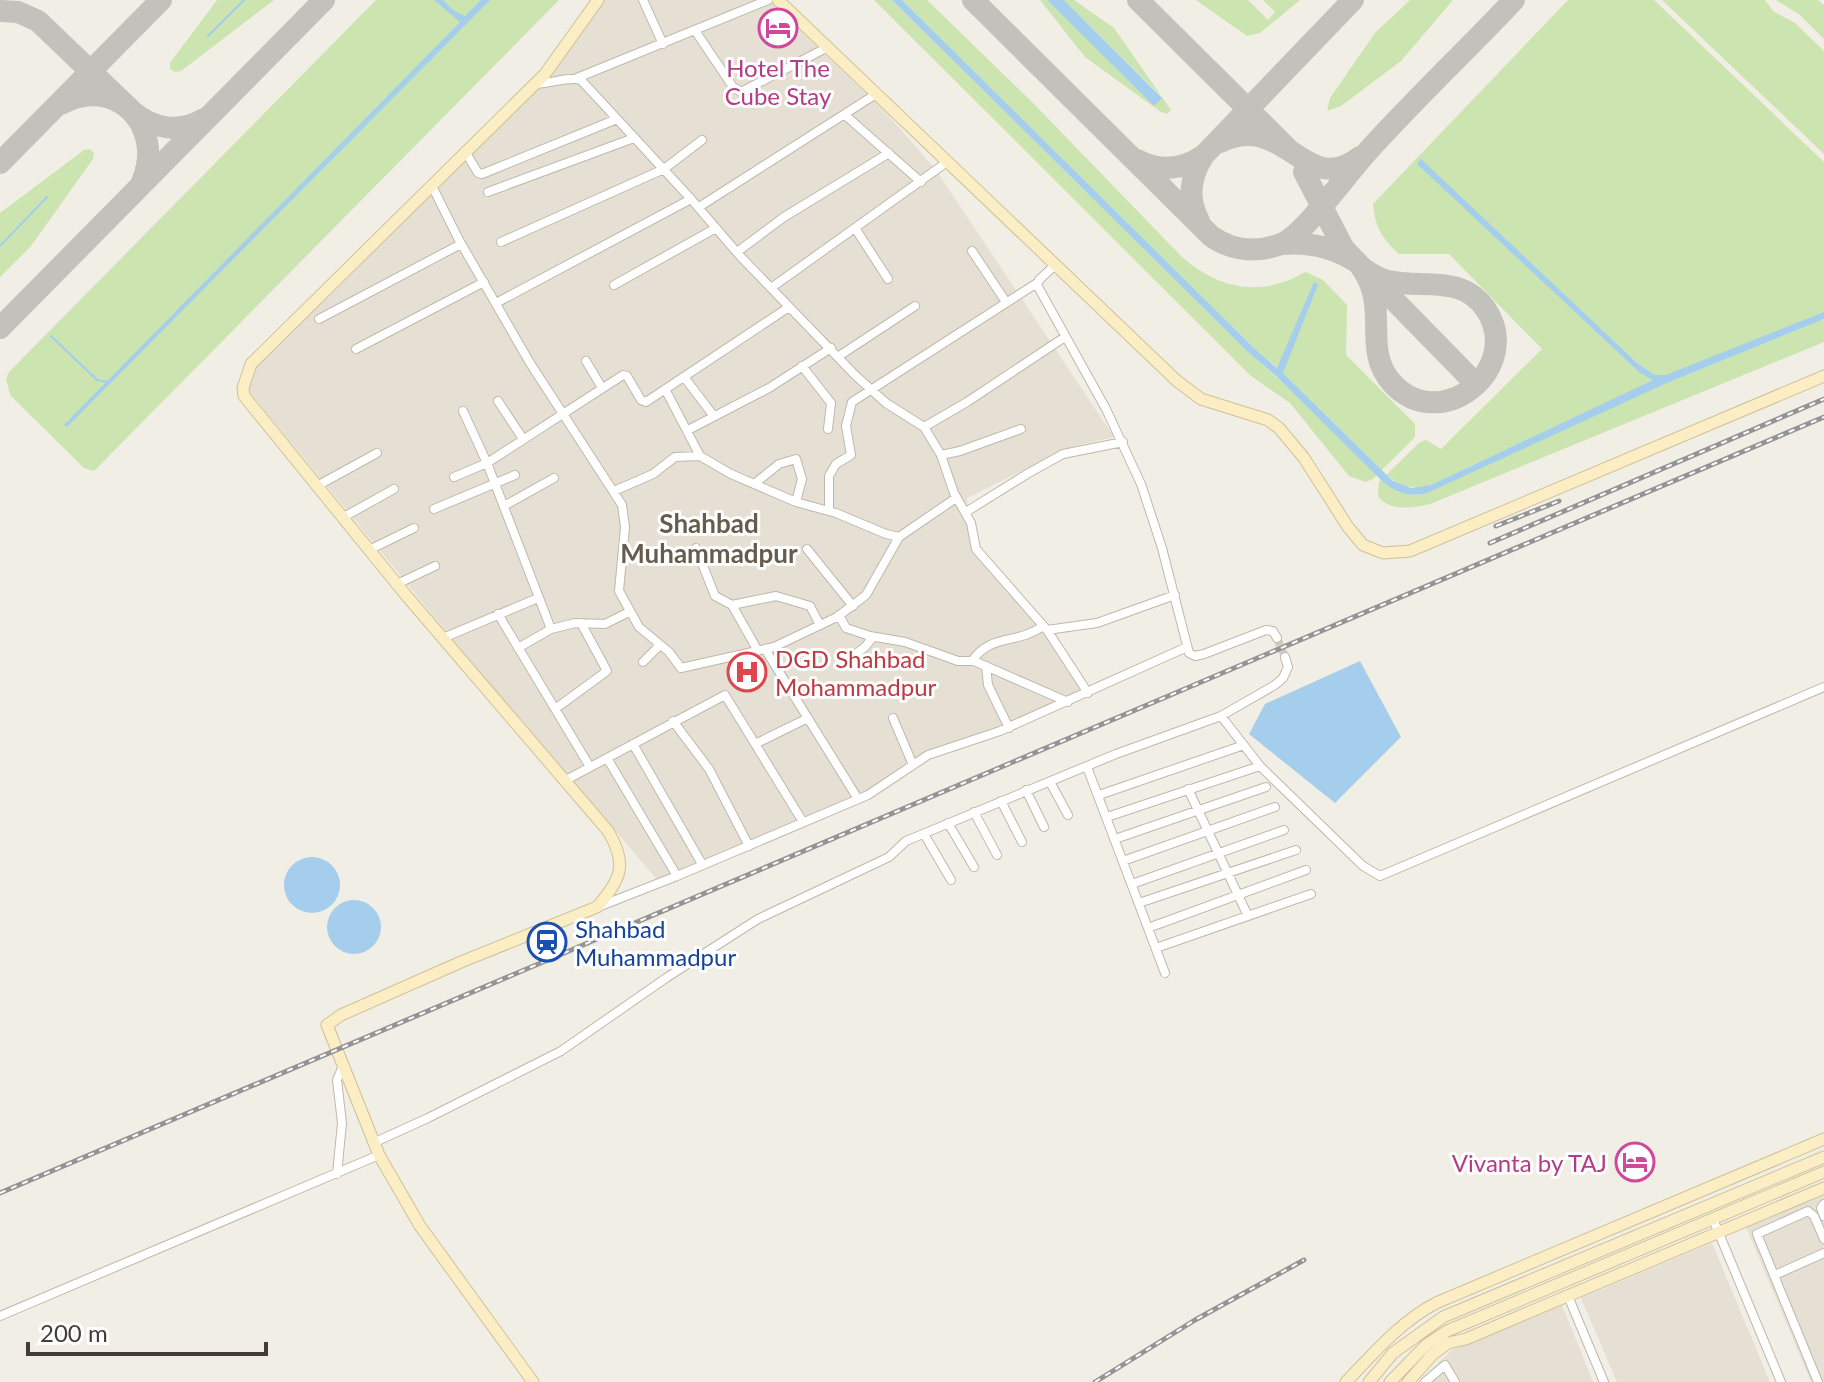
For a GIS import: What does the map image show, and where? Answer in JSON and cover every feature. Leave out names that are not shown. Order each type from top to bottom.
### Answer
[{"type":"street","points":[[597,907],[619,878],[618,853],[608,831],[342,518],[244,396],[243,388],[251,364],[545,74],[598,0]]},
{"type":"street","points":[[643,0],[663,44]]},
{"type":"street","points":[[534,84],[553,84],[577,78],[696,32],[768,0]]},
{"type":"street","points":[[778,0],[1177,381],[1201,399],[1268,420],[1279,428],[1304,458],[1348,527],[1363,545],[1383,553],[1410,551],[1824,376]]},
{"type":"street","points":[[696,32],[733,87],[741,92],[828,47]]},
{"type":"street","points":[[577,78],[699,207],[737,252],[871,391],[924,427],[941,455],[956,498],[971,523],[976,549],[1045,628],[1088,693]]},
{"type":"street","points":[[699,207],[876,94]]},
{"type":"street","points":[[845,115],[921,182]]},
{"type":"street","points":[[466,153],[478,173],[482,174],[617,119]]},
{"type":"street","points":[[488,192],[634,138]]},
{"type":"street","points":[[501,242],[664,169],[702,140]]},
{"type":"street","points":[[737,252],[784,217],[889,153]]},
{"type":"street","points":[[771,288],[947,162]]},
{"type":"street","points":[[432,186],[461,244],[561,414],[622,505],[625,527],[619,591],[639,627],[669,652],[676,665],[687,668],[761,650],[839,615],[866,595],[899,537],[956,498]]},
{"type":"street","points":[[496,303],[691,199]]},
{"type":"street","points":[[614,285],[716,228]]},
{"type":"street","points":[[855,228],[888,279]]},
{"type":"street","points":[[319,319],[461,244]]},
{"type":"street","points":[[972,251],[1006,302]]},
{"type":"street","points":[[829,511],[829,476],[836,464],[851,455],[846,426],[850,405],[1037,283],[1055,265]]},
{"type":"street","points":[[356,349],[484,282]]},
{"type":"street","points":[[1037,283],[1123,442],[1141,484],[1189,653],[1195,656],[1204,654],[1266,630],[1273,631],[1277,638]]},
{"type":"street","points":[[839,356],[915,306]]},
{"type":"street","points":[[454,477],[487,463],[625,375],[645,402],[789,307]]},
{"type":"street","points":[[924,427],[1065,337]]},
{"type":"street","points":[[688,430],[769,388],[831,348]]},
{"type":"street","points":[[586,361],[602,388]]},
{"type":"street","points":[[802,366],[831,403],[828,429]]},
{"type":"street","points":[[684,377],[713,415]]},
{"type":"street","points":[[665,389],[700,456]]},
{"type":"street","points":[[498,401],[523,439]]},
{"type":"street","points":[[463,411],[487,463],[551,629]]},
{"type":"street","points":[[941,455],[1021,429]]},
{"type":"street","points":[[966,512],[1063,454],[1123,442]]},
{"type":"street","points":[[317,486],[377,453]]},
{"type":"street","points":[[614,491],[653,474],[675,457],[700,456],[796,502],[899,537]]},
{"type":"street","points":[[754,484],[779,464],[796,459],[802,479],[796,502]]},
{"type":"street","points":[[434,509],[515,475]]},
{"type":"street","points":[[504,506],[554,478]]},
{"type":"street","points":[[342,518],[394,489]]},
{"type":"street","points":[[369,550],[414,528]]},
{"type":"street","points":[[696,548],[715,596],[732,605],[858,799]]},
{"type":"street","points":[[807,549],[853,606]]},
{"type":"street","points":[[397,584],[435,566]]},
{"type":"street","points":[[972,661],[983,647],[1000,641],[1028,636],[1045,628],[1097,623],[1175,595]]},
{"type":"street","points":[[732,605],[779,596],[810,606],[820,625]]},
{"type":"street","points":[[443,638],[538,598]]},
{"type":"street","points":[[518,648],[551,629],[581,623],[605,624],[629,612]]},
{"type":"street","points":[[498,614],[590,767]]},
{"type":"street","points":[[839,615],[846,628],[873,637],[905,642],[958,661],[972,661],[1068,702]]},
{"type":"street","points":[[555,709],[607,671],[581,623]]},
{"type":"street","points":[[840,666],[873,637]]},
{"type":"street","points":[[643,662],[659,646]]},
{"type":"street","points":[[533,1382],[420,1226],[379,1155],[328,1028],[329,1022],[461,962],[677,876],[858,799],[934,752],[1009,728],[1187,647]]},
{"type":"street","points":[[373,1143],[561,1051],[764,915],[889,857],[906,841],[1026,790],[1221,716],[1283,678],[1288,667],[1285,657]]},
{"type":"street","points":[[986,666],[988,685],[1009,728]]},
{"type":"street","points":[[1221,716],[1260,766],[1363,866],[1380,876],[1824,687]]},
{"type":"street","points":[[566,780],[725,695],[803,822]]},
{"type":"street","points":[[755,744],[808,718]]},
{"type":"street","points":[[893,718],[913,765]]},
{"type":"street","points":[[673,721],[709,769],[749,846]]},
{"type":"street","points":[[633,744],[702,864]]},
{"type":"street","points":[[1099,795],[1244,745]]},
{"type":"street","points":[[607,758],[677,876]]},
{"type":"street","points":[[1107,817],[1260,766]]},
{"type":"street","points":[[1081,769],[1099,795],[1165,973]]},
{"type":"street","points":[[1050,782],[1068,815]]},
{"type":"street","points":[[1115,839],[1266,787]]},
{"type":"street","points":[[1188,789],[1248,916]]},
{"type":"street","points":[[1026,790],[1044,827]]},
{"type":"street","points":[[1001,801],[1022,842]]},
{"type":"street","points":[[1123,861],[1275,807]]},
{"type":"street","points":[[974,812],[997,855]]},
{"type":"street","points":[[948,823],[974,867]]},
{"type":"street","points":[[1132,884],[1284,830]]},
{"type":"street","points":[[924,834],[951,880]]},
{"type":"street","points":[[1139,903],[1296,850]]},
{"type":"street","points":[[1148,928],[1306,870]]},
{"type":"street","points":[[1156,948],[1311,894]]},
{"type":"street","points":[[337,1174],[342,1123],[337,1080],[343,1066]]},
{"type":"street","points":[[1346,1382],[1413,1317],[1436,1303],[1824,1139]]},
{"type":"street","points":[[0,1316],[379,1155]]},
{"type":"street","points":[[1369,1382],[1397,1350],[1443,1317],[1824,1157]]},
{"type":"street","points":[[1390,1382],[1447,1331],[1824,1172]]},
{"type":"street","points":[[1408,1382],[1430,1349],[1466,1339],[1824,1188]]},
{"type":"street","points":[[1824,1204],[1821,1208],[1824,1216]]},
{"type":"street","points":[[1775,1209],[1781,1222]]},
{"type":"street","points":[[1818,1382],[1757,1234],[1808,1211],[1814,1216],[1824,1239]]},
{"type":"street","points":[[1713,1219],[1781,1382]]},
{"type":"street","points":[[1775,1275],[1824,1253]]},
{"type":"street","points":[[1568,1296],[1604,1382]]},
{"type":"street","points":[[1387,1340],[1397,1350]]},
{"type":"street","points":[[1430,1349],[1449,1368],[1455,1382]]},
{"type":"street","points":[[1425,1382],[1443,1365]]},
{"type":"street","points":[[1814,1372],[1824,1368]]},
{"type":"shaded area","points":[[601,0],[768,0],[889,116],[936,170],[1114,437],[1071,447],[967,498],[969,531],[1019,601],[1088,688],[923,761],[830,810],[659,882],[469,659],[247,389],[252,368],[337,289],[559,62]]},
{"type":"shaded area","points":[[1824,1194],[1824,1382],[1811,1382],[1746,1227]]},
{"type":"shaded area","points":[[1712,1243],[1770,1382],[1617,1382],[1581,1298]]},
{"type":"shaded area","points":[[1562,1305],[1593,1382],[1418,1382],[1452,1350]]},
{"type":"green space","points":[[217,0],[274,0],[181,71],[170,69],[170,63]]},
{"type":"green space","points":[[376,0],[559,0],[94,471],[84,468],[10,395],[6,379],[9,372]]},
{"type":"green space","points":[[874,0],[892,0],[1249,353],[1381,469],[1283,373],[1314,283],[1278,368],[1254,348],[902,0],[927,0],[1033,103],[1182,257],[1206,274],[1232,285],[1246,287],[1274,285],[1306,272],[1323,280],[1347,305],[1346,355],[1415,424],[1415,437],[1373,479],[1366,482],[1349,476],[1290,403],[1251,376]]},
{"type":"green space","points":[[1040,0],[1047,0],[1154,105],[1162,97],[1171,110],[1167,114],[1161,112],[1085,57]]},
{"type":"green space","points":[[1064,0],[1074,0],[1114,28],[1162,97]]},
{"type":"green space","points":[[1196,0],[1248,0],[1268,20],[1275,12],[1263,0],[1300,0],[1260,33],[1247,36]]},
{"type":"green space","points":[[1410,0],[1453,0],[1401,61],[1341,106],[1327,111],[1330,98],[1375,33]]},
{"type":"green space","points":[[1568,0],[1654,0],[1824,162],[1824,312],[1666,376],[1655,375],[1637,363],[1417,163],[1640,373],[1654,380],[1431,485],[1408,486],[1397,483],[1387,475],[1382,481],[1398,492],[1419,495],[1667,383],[1824,319],[1824,342],[1430,504],[1409,507],[1388,505],[1378,496],[1379,482],[1419,443],[1426,440],[1441,449],[1542,349],[1449,254],[1399,254],[1380,232],[1373,204]]},
{"type":"green space","points":[[1662,0],[1765,0],[1773,11],[1795,23],[1824,51],[1824,154]]},
{"type":"green space","points":[[1776,0],[1818,0],[1824,5],[1824,39],[1800,15]]},
{"type":"green space","points":[[90,149],[94,153],[93,159],[31,246],[0,277],[0,213],[84,150]]},
{"type":"water","points":[[434,0],[443,0],[465,16],[481,0],[490,0],[67,427],[64,425],[460,22]]},
{"type":"water","points":[[892,0],[902,0],[1277,368],[1314,282],[1318,285],[1283,373],[1393,481],[1411,488],[1431,485],[1653,380],[1640,373],[1417,164],[1421,159],[1637,363],[1655,375],[1666,375],[1824,312],[1824,319],[1667,383],[1427,493],[1403,493],[1382,481],[1249,353]]},
{"type":"water","points":[[1047,0],[1064,0],[1162,98],[1154,106]]},
{"type":"water","points":[[1360,661],[1401,737],[1335,803],[1249,734],[1265,704]]},
{"type":"water","points":[[312,857],[332,865],[340,885],[332,905],[312,913],[292,905],[284,885],[292,865]]},
{"type":"water","points":[[354,900],[373,908],[381,927],[373,946],[354,954],[335,946],[327,927],[335,908]]},
{"type":"waterway","points":[[208,36],[244,0]]},
{"type":"waterway","points":[[0,246],[47,197]]},
{"type":"waterway","points":[[51,336],[97,380],[107,382]]},
{"type":"taxiway","points":[[0,163],[161,0]]},
{"type":"taxiway","points":[[0,328],[324,0]]},
{"type":"taxiway","points":[[973,0],[1211,236],[1227,245],[1254,249],[1281,244],[1301,229],[1386,131],[1514,0]]},
{"type":"taxiway","points":[[1138,0],[1288,149]]},
{"type":"taxiway","points":[[1137,160],[1171,168],[1188,164],[1204,155],[1353,0]]},
{"type":"taxiway","points":[[0,11],[18,12],[38,21],[132,111],[149,122],[176,128],[204,119]]},
{"type":"taxiway","points":[[61,104],[81,96],[100,96],[117,101],[131,111],[141,125],[147,142],[148,161],[142,182]]},
{"type":"taxiway","points":[[1220,142],[1243,135],[1262,137],[1324,168],[1341,167],[1360,157]]},
{"type":"taxiway","points":[[1199,221],[1192,188],[1204,155]]},
{"type":"taxiway","points":[[1304,172],[1344,249],[1474,382]]},
{"type":"taxiway","points":[[1282,244],[1319,246],[1353,260]]},
{"type":"taxiway","points":[[1361,267],[1388,281],[1453,287],[1475,297],[1485,308],[1495,330],[1495,352],[1487,372],[1472,388],[1454,399],[1433,402],[1412,398],[1392,383],[1378,356],[1374,298],[1370,282],[1361,267]]},
{"type":"tunnel","points":[[1277,638],[1285,657]]},
{"type":"railway","points":[[1490,543],[1824,399]]},
{"type":"railway","points":[[0,1193],[1824,417]]},
{"type":"railway","points":[[1496,526],[1559,501]]},
{"type":"railway","points":[[1095,1382],[1195,1320],[1304,1260]]},
{"type":"place","name":"Hotel The Cube Stay","points":[[778,28]]},
{"type":"place","name":"DGD Shahbad Mohammadpur","points":[[747,672]]},
{"type":"place","name":"Shahbad Muhammadpur","points":[[547,942]]},
{"type":"place","name":"Vivanta by TAJ","points":[[1635,1162]]},
{"type":"district","name":"Shahbad Muhammadpur","points":[[709,538]]}]
